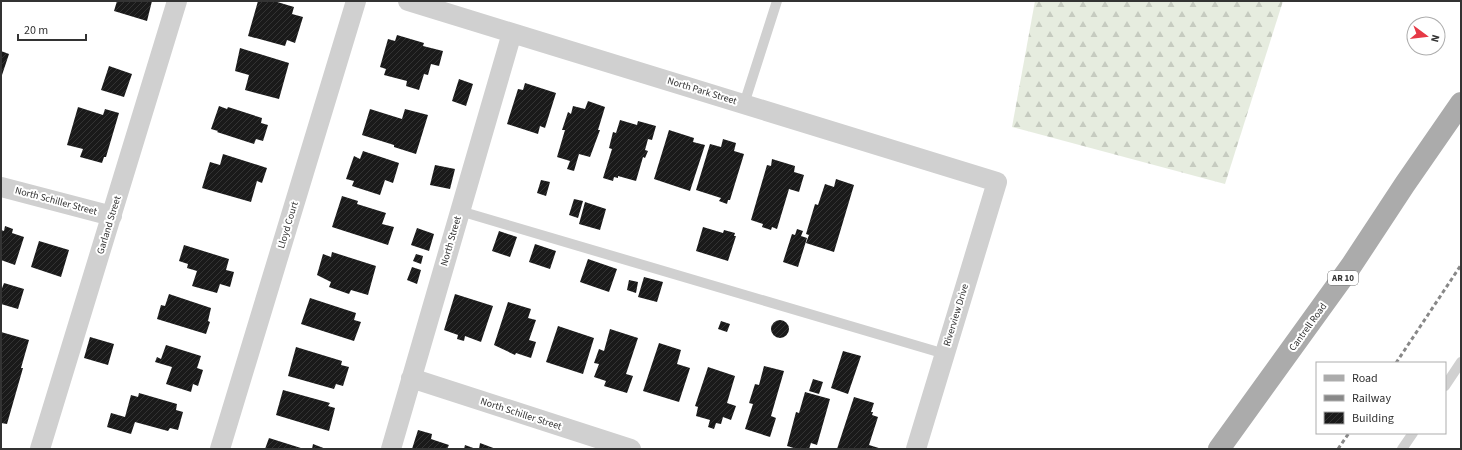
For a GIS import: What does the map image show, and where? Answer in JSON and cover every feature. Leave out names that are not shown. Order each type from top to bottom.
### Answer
[{"type":"main road","name":"Cantrell Road","points":[[1219,449],[1347,273],[1405,184],[1461,103]]},
{"type":"street","name":"Garland Street","points":[[40,449],[178,1]]},
{"type":"street","name":"Lloyd Court","points":[[220,449],[356,1]]},
{"type":"street","name":"North Park Street","points":[[408,1],[997,182]]},
{"type":"street","name":"North Street","points":[[391,449],[512,33]]},
{"type":"street","name":"Riverview Drive","points":[[916,449],[997,182]]},
{"type":"street","name":"North Schiller Street","points":[[1,187],[112,216]]},
{"type":"street","name":"North Schiller Street","points":[[411,378],[631,449]]},
{"type":"lane","points":[[744,104],[778,1]]},
{"type":"lane","points":[[460,211],[945,354]]},
{"type":"lane","points":[[1446,384],[1461,362]]},
{"type":"lane","points":[[1402,449],[1412,434]]},
{"type":"green space","points":[[1035,1],[1283,1],[1225,184],[1012,127]]},
{"type":"building","points":[[117,1],[152,1],[147,21],[114,11]]},
{"type":"building","points":[[258,1],[274,1],[294,7],[292,14],[303,17],[295,43],[287,40],[285,46],[248,36]]},
{"type":"building","points":[[397,35],[424,43],[423,46],[443,51],[439,66],[431,64],[428,75],[424,74],[419,90],[406,86],[407,81],[384,75],[386,69],[380,67],[388,39],[395,41]]},
{"type":"building","points":[[240,48],[289,63],[279,99],[245,90],[249,75],[235,71]]},
{"type":"building","points":[[1,51],[9,54],[1,78]]},
{"type":"building","points":[[109,66],[132,74],[124,97],[101,90]]},
{"type":"building","points":[[459,79],[473,84],[466,106],[452,101]]},
{"type":"building","points":[[525,83],[556,93],[545,128],[540,126],[538,134],[507,124],[518,89],[523,90]]},
{"type":"building","points":[[588,101],[605,107],[598,130],[600,130],[590,157],[579,154],[574,171],[567,169],[570,161],[557,157],[565,130],[562,130],[568,112],[571,114],[573,106],[585,109]]},
{"type":"building","points":[[219,106],[227,109],[228,107],[262,118],[261,123],[268,125],[263,141],[256,139],[254,144],[211,129]]},
{"type":"building","points":[[78,107],[103,115],[105,109],[119,113],[106,157],[104,157],[102,163],[80,157],[83,149],[67,145]]},
{"type":"building","points":[[370,109],[402,119],[405,109],[428,115],[416,154],[362,135]]},
{"type":"building","points":[[620,120],[637,125],[638,121],[656,126],[652,140],[648,139],[645,150],[648,151],[645,158],[643,157],[636,181],[618,176],[618,178],[614,177],[613,181],[603,178],[612,149],[609,148],[613,132],[616,133]]},
{"type":"building","points":[[669,130],[694,138],[693,142],[705,145],[690,191],[654,179]]},
{"type":"building","points":[[723,139],[736,143],[734,151],[744,154],[730,200],[728,200],[727,204],[719,201],[721,198],[696,190],[710,144],[721,147]]},
{"type":"building","points":[[363,151],[399,163],[393,183],[385,180],[380,195],[352,186],[354,181],[346,179],[354,156],[360,159]]},
{"type":"building","points":[[223,154],[267,168],[262,183],[257,181],[251,202],[202,188],[210,162],[220,165]]},
{"type":"building","points":[[772,159],[795,166],[794,172],[804,175],[799,192],[789,189],[777,229],[772,227],[771,230],[762,227],[763,224],[751,220],[767,165],[771,166]]},
{"type":"building","points":[[435,165],[455,169],[450,189],[430,185]]},
{"type":"building","points":[[836,179],[854,185],[834,252],[806,243],[809,235],[806,234],[815,204],[818,205],[825,184],[834,187]]},
{"type":"building","points":[[541,180],[550,182],[546,196],[537,193]]},
{"type":"building","points":[[342,196],[358,201],[357,204],[386,213],[382,224],[394,227],[388,245],[332,227]]},
{"type":"building","points":[[574,199],[583,201],[578,218],[569,215]]},
{"type":"building","points":[[585,202],[606,209],[600,230],[579,224]]},
{"type":"building","points":[[5,226],[13,229],[12,233],[24,237],[15,265],[1,260],[1,230],[4,231]]},
{"type":"building","points":[[703,227],[723,233],[724,230],[735,233],[734,236],[736,236],[728,261],[696,251]]},
{"type":"building","points":[[417,228],[434,234],[429,251],[411,245]]},
{"type":"building","points":[[797,229],[803,231],[801,236],[807,238],[798,267],[783,262],[792,234],[795,235]]},
{"type":"building","points":[[499,231],[517,237],[510,257],[492,251]]},
{"type":"building","points":[[39,241],[69,250],[61,277],[31,267]]},
{"type":"building","points":[[535,244],[556,251],[550,269],[529,262]]},
{"type":"building","points":[[184,245],[229,259],[226,270],[234,272],[230,287],[220,284],[217,293],[192,286],[197,271],[187,268],[188,264],[179,261]]},
{"type":"building","points":[[332,252],[376,266],[368,295],[351,290],[349,294],[329,287],[331,282],[317,275],[323,254],[331,257]]},
{"type":"building","points":[[416,254],[423,256],[421,264],[413,261]]},
{"type":"building","points":[[588,259],[617,269],[609,292],[580,282]]},
{"type":"building","points":[[412,267],[421,270],[417,284],[407,280]]},
{"type":"building","points":[[644,277],[663,282],[657,302],[638,297]]},
{"type":"building","points":[[629,280],[638,282],[636,293],[627,290]]},
{"type":"building","points":[[4,283],[24,289],[18,309],[1,304],[1,291]]},
{"type":"building","points":[[169,294],[211,308],[208,321],[210,322],[206,334],[157,319],[161,305],[165,306]]},
{"type":"building","points":[[455,294],[493,306],[481,342],[465,336],[464,341],[457,339],[458,335],[444,330]]},
{"type":"building","points":[[310,298],[356,313],[354,320],[361,322],[354,341],[301,324]]},
{"type":"building","points":[[508,302],[531,309],[528,318],[536,320],[529,340],[536,342],[531,358],[516,353],[515,355],[494,345]]},
{"type":"building","points":[[780,320],[786,323],[789,329],[786,335],[780,338],[774,335],[771,329],[774,323]]},
{"type":"building","points":[[721,321],[730,324],[727,332],[718,329]]},
{"type":"building","points":[[558,326],[594,338],[583,374],[546,362]]},
{"type":"building","points":[[610,329],[638,338],[626,374],[633,376],[627,393],[604,386],[606,381],[594,377],[599,364],[594,363],[599,349],[604,351]]},
{"type":"building","points":[[1,332],[29,340],[21,368],[23,368],[7,424],[1,423]]},
{"type":"building","points":[[90,337],[114,344],[108,365],[84,358]]},
{"type":"building","points":[[659,343],[681,350],[677,364],[690,368],[679,402],[643,391]]},
{"type":"building","points":[[166,345],[201,356],[197,368],[203,370],[198,386],[193,384],[191,392],[166,384],[172,367],[155,362],[157,357],[161,359]]},
{"type":"building","points":[[296,347],[342,361],[341,365],[349,367],[343,386],[336,384],[334,389],[288,376]]},
{"type":"building","points":[[843,351],[861,356],[848,394],[831,388]]},
{"type":"building","points":[[764,366],[784,371],[771,416],[776,418],[770,437],[745,429],[753,404],[749,403],[755,384],[759,385]]},
{"type":"building","points":[[708,367],[735,376],[727,403],[736,406],[731,420],[723,417],[721,424],[716,423],[714,429],[708,427],[710,420],[696,416],[698,407],[695,406]]},
{"type":"building","points":[[813,379],[823,382],[819,394],[809,391]]},
{"type":"building","points":[[283,390],[330,403],[328,406],[335,408],[329,431],[276,415]]},
{"type":"building","points":[[805,392],[830,399],[817,445],[811,443],[809,449],[797,449],[787,446],[796,412],[799,413]]},
{"type":"building","points":[[139,393],[177,404],[176,410],[183,412],[178,430],[170,428],[168,431],[135,422],[131,434],[107,427],[111,413],[125,417],[131,395],[138,397]]},
{"type":"building","points":[[854,397],[874,403],[871,412],[873,412],[872,415],[878,417],[869,445],[882,449],[837,449]]},
{"type":"building","points":[[418,430],[432,434],[431,439],[449,445],[447,449],[412,449]]},
{"type":"building","points":[[269,438],[304,449],[265,449]]},
{"type":"building","points":[[480,443],[496,449],[479,449]]},
{"type":"building","points":[[313,444],[326,449],[312,449]]},
{"type":"building","points":[[465,445],[476,449],[464,449]]},
{"type":"railway","points":[[1397,362],[1461,265]]},
{"type":"railway","points":[[1338,449],[1348,434]]}]
